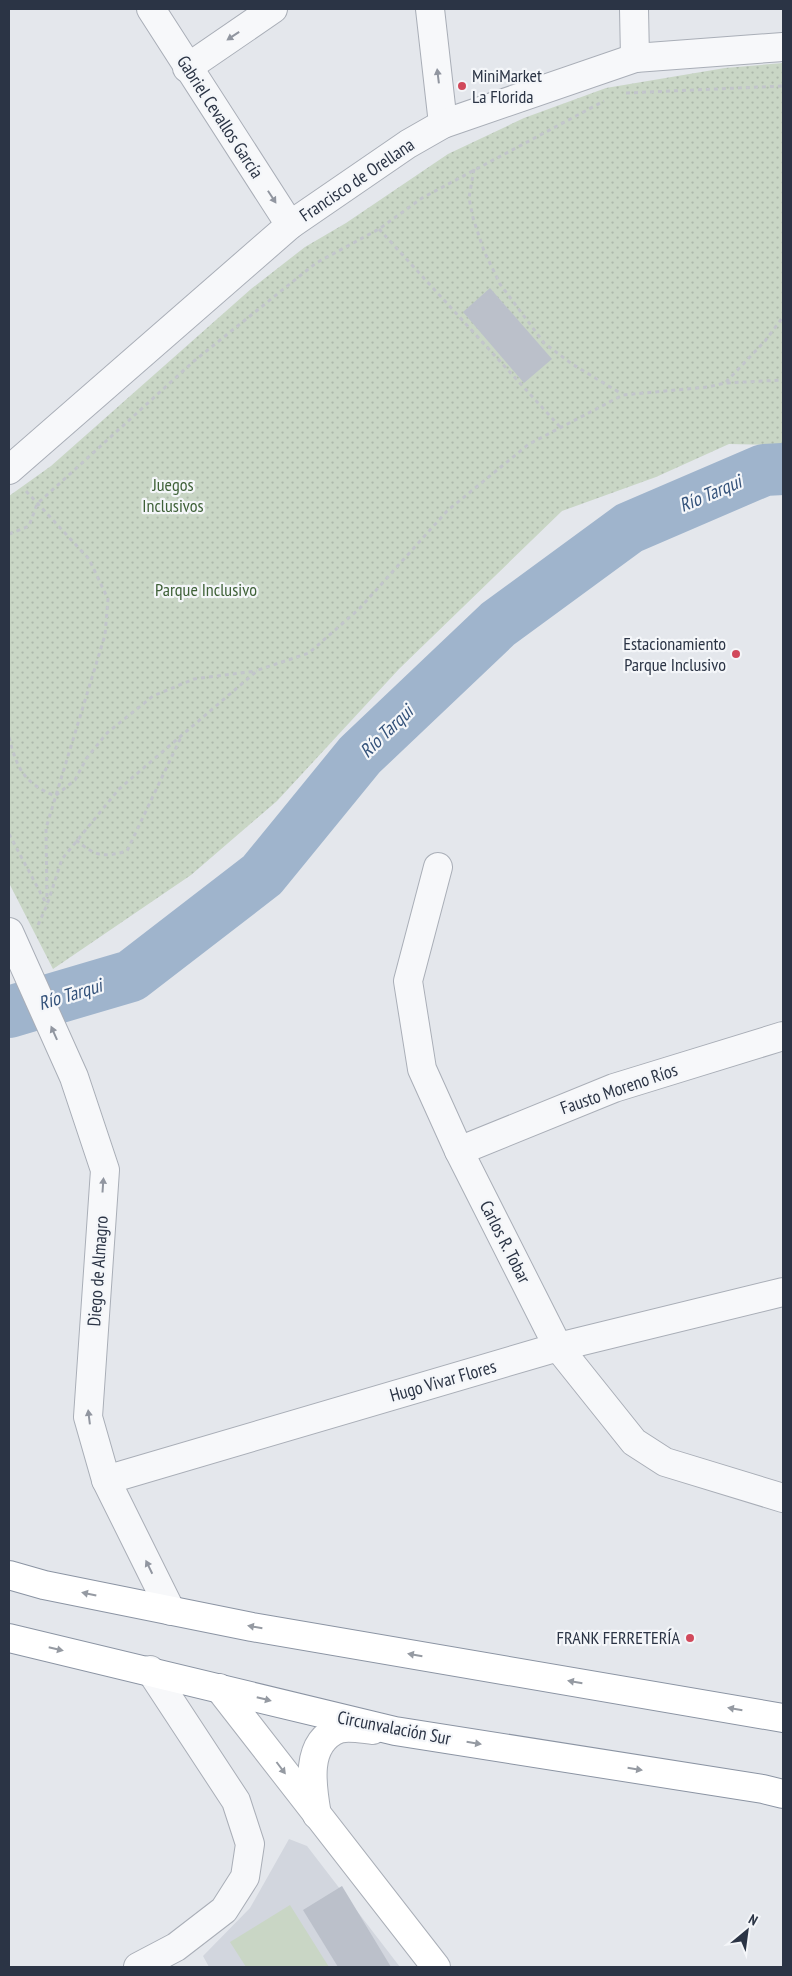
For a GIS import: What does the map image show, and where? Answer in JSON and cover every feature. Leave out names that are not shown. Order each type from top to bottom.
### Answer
[{"type":"main road","points":[[9,1575],[44,1585],[252,1627],[783,1718]]},
{"type":"main road","name":"Circunvalación Sur","points":[[9,1638],[150,1670],[395,1731],[763,1789],[783,1794]]},
{"type":"main road","points":[[220,1688],[436,1967]]},
{"type":"main road","points":[[318,1817],[312,1783],[312,1763],[319,1747],[328,1735],[340,1728],[395,1731]]},
{"type":"street","name":"Gabriel Cevallos García","points":[[151,9],[290,225]]},
{"type":"street","points":[[188,68],[273,9]]},
{"type":"street","points":[[430,9],[443,124]]},
{"type":"street","points":[[634,9],[635,58]]},
{"type":"street","name":"Francisco de Orellana","points":[[15,478],[290,225],[408,144],[443,124],[635,58],[783,46]]},
{"type":"street","name":"Carlos R. Tobar","points":[[438,867],[408,981],[422,1069],[459,1151],[558,1347],[634,1442],[665,1462],[783,1498]]},
{"type":"street","name":"Diego de Almagro","points":[[12,938],[74,1077],[104,1170],[88,1417],[106,1480],[171,1611]]},
{"type":"street","name":"Fausto Moreno Ríos","points":[[459,1151],[614,1088],[783,1036]]},
{"type":"street","name":"Hugo Vivar Flores","points":[[106,1480],[558,1347],[783,1292]]},
{"type":"street","points":[[138,1967],[176,1947],[224,1910],[245,1877],[250,1844],[236,1801],[150,1670]]},
{"type":"path","points":[[618,93],[783,86]]},
{"type":"path","points":[[9,534],[29,526],[37,504],[194,361],[316,263],[379,229],[422,198],[610,98]]},
{"type":"path","points":[[474,169],[469,198],[473,218],[484,251],[500,284],[544,343],[572,364],[623,395]]},
{"type":"path","points":[[379,229],[561,428]]},
{"type":"path","points":[[725,383],[765,341],[783,317]]},
{"type":"path","points":[[55,796],[74,780],[86,759],[108,733],[153,696],[194,679],[258,670],[309,653],[360,608],[447,511],[529,444],[623,395],[708,387],[725,383],[783,380]]},
{"type":"path","points":[[15,478],[89,559],[108,599],[105,635],[46,828],[47,905]]},
{"type":"path","points":[[12,938],[34,934],[47,905],[62,859],[119,789],[258,670]]},
{"type":"path","points":[[76,840],[87,849],[107,856],[127,851],[183,735]]},
{"type":"path","points":[[9,737],[21,771],[36,788],[55,796]]},
{"type":"path","points":[[9,834],[47,905]]},
{"type":"shaded area","points":[[289,1839],[307,1846],[400,1967],[209,1967],[203,1956],[250,1908]]},
{"type":"green space","name":"Parque Inclusivo","points":[[783,63],[783,445],[729,444],[656,477],[562,511],[399,669],[277,801],[191,875],[53,969],[9,883],[9,496],[51,466],[251,289],[305,247],[346,223],[448,154],[524,118],[606,88],[725,68]]},
{"type":"green space","points":[[290,1905],[329,1967],[246,1967],[230,1942]]},
{"type":"building","points":[[490,288],[552,359],[524,383],[463,312]]},
{"type":"building","points":[[342,1886],[391,1967],[338,1967],[303,1910]]},
{"type":"waterway","name":"Río Tarqui","points":[[9,1012],[131,976],[262,875],[360,755],[498,624],[629,528],[764,470],[783,469]]},
{"type":"place","name":"MiniMarket La Florida","points":[[462,86]]},
{"type":"place","name":"Estacionamiento Parque Inclusivo","points":[[736,654]]},
{"type":"place","name":"FRANK FERRETERÍA","points":[[690,1638]]},
{"type":"park label","name":"Juegos Inclusivos","points":[[173,495]]}]
